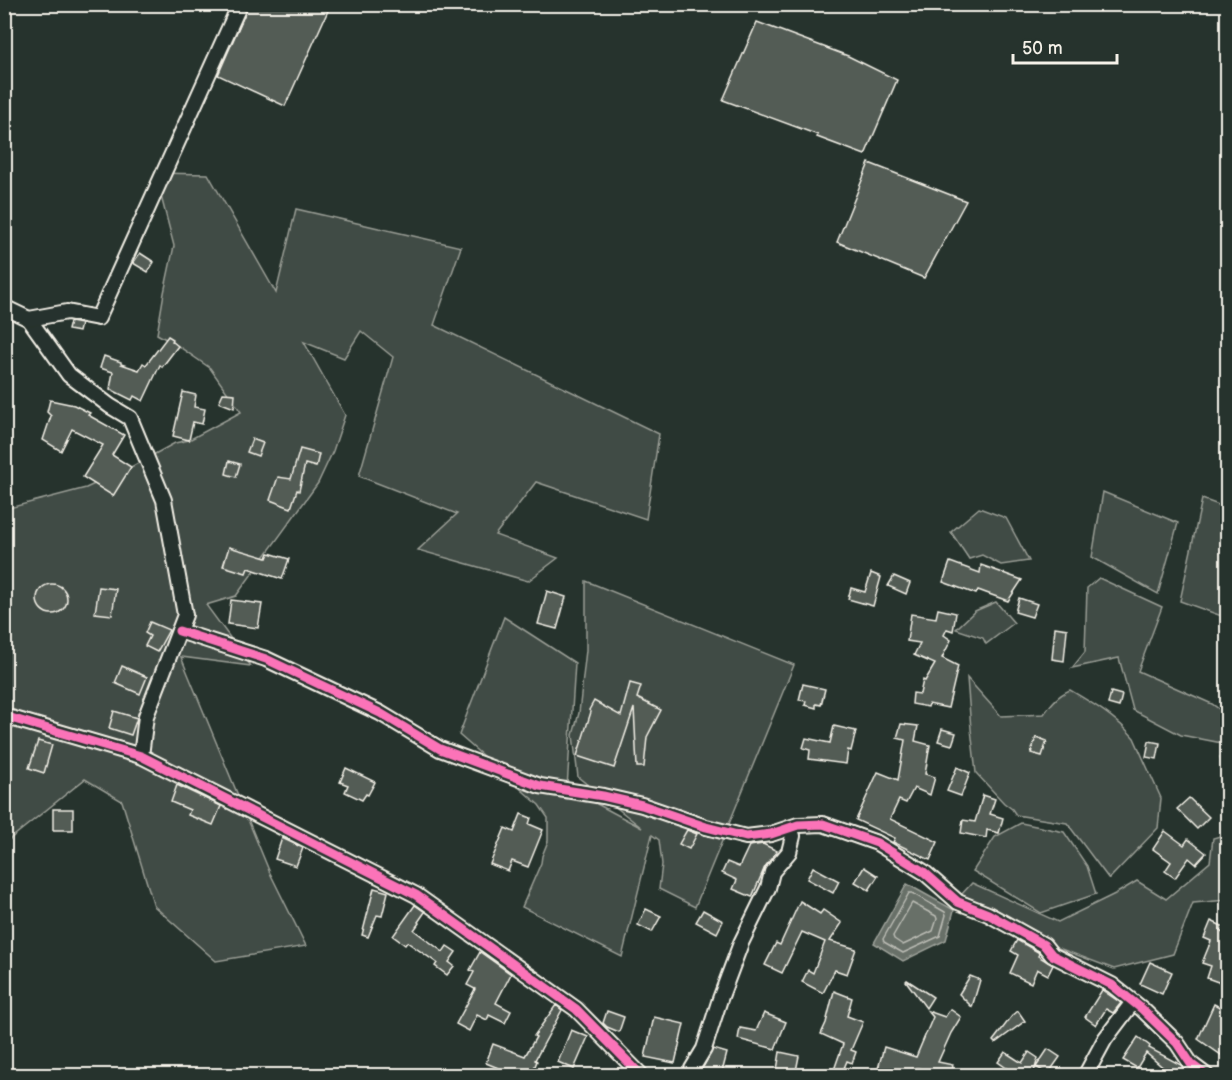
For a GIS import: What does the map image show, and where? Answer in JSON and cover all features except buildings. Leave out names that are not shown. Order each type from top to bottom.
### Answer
[{"type":"street","points":[[29,319],[67,312],[98,318],[240,4]]},
{"type":"street","points":[[4,307],[29,319],[69,375],[130,418],[164,500],[185,615],[146,716],[141,756]]},
{"type":"street","points":[[178,631],[266,659],[380,712],[441,749],[540,786],[642,805],[706,827],[746,837],[771,834],[798,825],[823,824],[877,843],[924,872],[958,902],[988,914],[1044,945],[1052,955],[1112,985],[1143,1009],[1177,1043],[1191,1064],[1207,1076]]},
{"type":"street","points":[[4,716],[141,756],[416,895],[576,1009],[642,1076]]},
{"type":"street","points":[[696,1076],[692,1069],[704,1049],[741,944],[768,888],[772,872],[789,852],[793,836],[790,828]]},
{"type":"street","points":[[1085,1076],[1105,1039],[1133,1002]]},
{"type":"shaded area","points":[[155,173],[208,174],[276,293],[296,209],[461,247],[434,325],[659,434],[646,519],[536,482],[495,535],[558,558],[528,581],[418,550],[457,514],[359,476],[393,357],[361,331],[344,358],[304,342],[345,415],[333,451],[318,483],[236,596],[206,605],[251,666],[181,657],[270,873],[306,946],[216,961],[154,906],[122,801],[85,779],[5,843],[5,509],[86,488],[175,443],[189,440],[241,412],[210,368],[157,334],[174,246]]},
{"type":"shaded area","points":[[1103,492],[1178,523],[1158,594],[1092,557]]},
{"type":"shaded area","points":[[1202,499],[1227,508],[1227,618],[1180,601]]},
{"type":"shaded area","points":[[979,508],[1006,518],[1029,561],[1001,565],[982,555],[969,559],[951,532]]},
{"type":"shaded area","points":[[1099,578],[1162,607],[1138,671],[1212,704],[1227,715],[1227,744],[1181,735],[1133,710],[1119,658],[1072,668],[1085,652],[1087,588]]},
{"type":"shaded area","points":[[586,581],[794,665],[695,907],[659,889],[662,864],[659,840],[652,835],[622,957],[522,907],[548,841],[548,818],[539,805],[459,735],[504,617],[575,663],[567,788],[642,828],[578,777],[573,735],[579,713],[586,650]]},
{"type":"shaded area","points":[[996,602],[1014,623],[986,644],[983,638],[956,629],[975,611]]},
{"type":"shaded area","points":[[967,678],[1001,716],[1044,714],[1055,700],[1070,690],[1112,717],[1134,738],[1161,798],[1158,828],[1109,879],[1067,823],[1016,815],[976,773]]},
{"type":"shaded area","points":[[1021,823],[1064,832],[1087,866],[1096,894],[1041,913],[973,871],[995,837]]},
{"type":"shaded area","points":[[1227,834],[1227,900],[1193,903],[1173,954],[1114,969],[1037,940],[961,895],[972,883],[1058,922],[1137,881],[1166,899],[1210,862],[1213,838]]},
{"type":"water","points":[[1220,757],[1227,757],[1227,796]]},
{"type":"water","points":[[907,884],[954,910],[946,940],[903,961],[874,943]]},
{"type":"cycle path","points":[[179,631],[266,659],[380,713],[440,749],[540,786],[642,805],[706,827],[746,837],[771,834],[798,825],[823,824],[877,843],[924,872],[958,902],[988,914],[1044,945],[1052,955],[1112,985],[1142,1009],[1177,1043],[1191,1064],[1207,1076]]},
{"type":"cycle path","points":[[4,716],[141,756],[416,895],[576,1009],[642,1076]]}]
